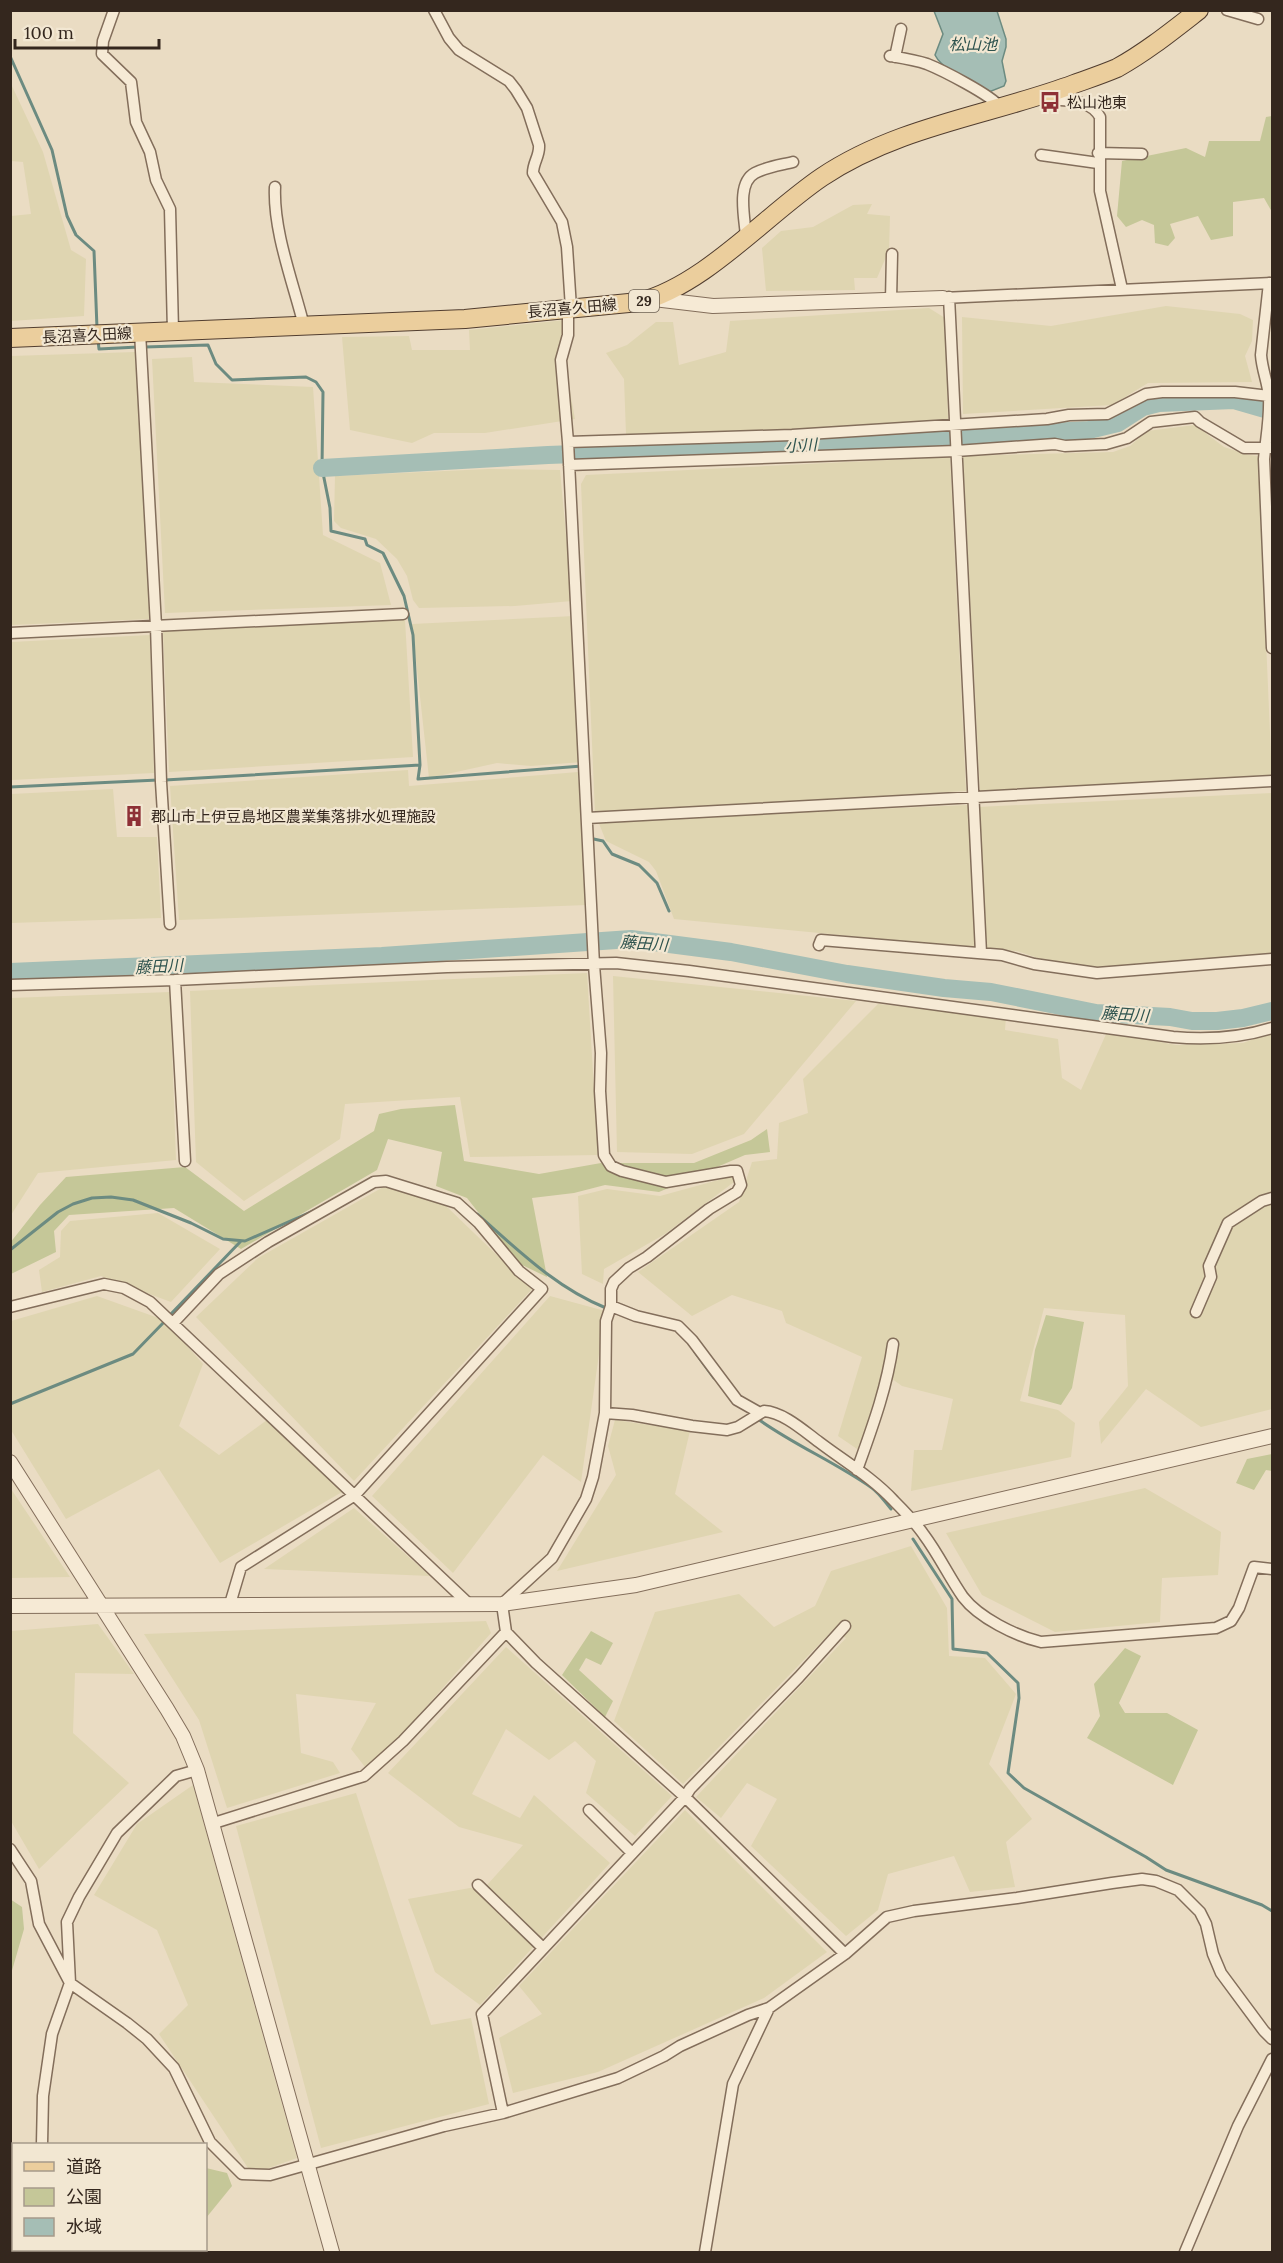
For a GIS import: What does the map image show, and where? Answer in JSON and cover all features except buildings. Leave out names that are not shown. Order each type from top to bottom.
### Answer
[{"type":"main road","name":"長沼喜久田線","points":[[10,338],[465,319],[654,299],[677,287],[746,237],[822,177],[872,148],[1052,92],[1115,68],[1151,47],[1199,10]]},
{"type":"street","points":[[114,10],[103,41],[102,54],[131,82],[136,122],[150,152],[156,180],[170,209],[173,331]]},
{"type":"street","points":[[434,10],[449,38],[459,50],[509,81],[524,100],[540,151],[533,165],[533,173],[557,212],[564,229],[570,308],[568,335],[561,360],[568,442],[604,1155],[611,1166],[666,1182],[731,1170],[737,1172],[741,1182],[737,1192],[709,1209],[618,1278],[611,1289],[611,1306],[606,1321],[605,1413],[594,1477],[586,1499],[552,1558],[502,1604]]},
{"type":"street","points":[[1227,10],[1258,19]]},
{"type":"street","points":[[901,29],[892,56],[925,63],[938,69],[1000,107]]},
{"type":"street","points":[[1052,92],[1060,100],[1076,101],[1094,108],[1100,117],[1098,158],[1100,191],[1122,289]]},
{"type":"street","points":[[1041,155],[1098,158],[1142,154]]},
{"type":"street","points":[[746,237],[743,191],[747,180],[754,173],[793,162]]},
{"type":"street","points":[[275,187],[274,202],[277,222],[304,326]]},
{"type":"street","points":[[891,300],[892,254]]},
{"type":"street","points":[[654,299],[713,306],[1271,283],[1269,323],[1261,355],[1269,400],[1269,448],[1264,459],[1272,648]]},
{"type":"street","points":[[946,297],[955,426],[981,953]]},
{"type":"street","points":[[140,332],[156,626],[161,782],[170,924]]},
{"type":"street","points":[[568,442],[792,435],[955,426],[1107,414],[1146,394],[1162,392],[1235,392],[1269,400]]},
{"type":"street","points":[[569,465],[956,452],[1007,446],[1106,444],[1127,438],[1151,422],[1195,417],[1244,448],[1269,448]]},
{"type":"street","points":[[10,633],[403,614]]},
{"type":"street","points":[[587,818],[1272,781]]},
{"type":"street","points":[[819,945],[820,940],[1002,955],[1034,964],[1097,972],[1272,959]]},
{"type":"street","points":[[10,985],[447,967],[616,963],[1201,1040],[1249,1035],[1272,1028]]},
{"type":"street","points":[[175,980],[185,1161]]},
{"type":"street","points":[[174,1322],[219,1274],[268,1242],[374,1182],[405,1180],[458,1203],[479,1223],[519,1271],[542,1289],[355,1495],[241,1567],[230,1604]]},
{"type":"street","points":[[1196,1312],[1211,1277],[1209,1266],[1228,1223],[1262,1201],[1272,1198]]},
{"type":"street","points":[[10,1307],[104,1284],[124,1288],[150,1302],[174,1322],[470,1605]]},
{"type":"street","points":[[611,1306],[636,1316],[678,1326],[692,1340],[737,1400],[760,1413]]},
{"type":"street","points":[[856,1470],[877,1418],[890,1368],[893,1344]]},
{"type":"street","points":[[605,1413],[727,1430],[738,1427],[764,1411],[774,1413],[799,1428],[879,1486],[924,1534],[964,1598],[1002,1627],[1028,1639],[1041,1642],[1216,1628],[1231,1622],[1239,1608],[1254,1567],[1272,1569]]},
{"type":"street","points":[[10,1606],[502,1604],[636,1585],[1272,1436]]},
{"type":"street","points":[[10,1462],[178,1727],[197,1770],[214,1823],[332,2253]]},
{"type":"street","points":[[502,1604],[506,1632],[536,1664],[686,1797],[845,1954]]},
{"type":"street","points":[[503,2113],[482,2014],[686,1797],[690,1789],[800,1677],[845,1626]]},
{"type":"street","points":[[214,1823],[364,1776],[403,1740],[506,1632]]},
{"type":"street","points":[[42,2143],[43,2096],[52,2034],[70,1983],[67,1922],[117,1833],[176,1776],[197,1770]]},
{"type":"street","points":[[589,1810],[633,1853]]},
{"type":"street","points":[[10,1850],[31,1881],[39,1924],[70,1983],[127,2023],[174,2068],[210,2142],[242,2174],[270,2175],[444,2126],[503,2113],[618,2078],[680,2046],[747,2015],[769,2008],[845,1954],[887,1917],[914,1911],[1112,1883],[1142,1879],[1156,1881],[1178,1890],[1200,1912],[1221,1973],[1270,2034]]},
{"type":"street","points":[[478,1885],[543,1948]]},
{"type":"street","points":[[705,2253],[733,2084],[769,2008]]},
{"type":"street","points":[[1185,2253],[1238,2126],[1272,2059]]},
{"type":"street","points":[[14,2251],[60,2253]]},
{"type":"shaded area","points":[[11,84],[43,152],[71,250],[86,259],[84,316],[11,321],[11,216],[31,214],[23,162],[11,161]]},
{"type":"shaded area","points":[[872,204],[867,214],[890,216],[889,250],[877,278],[854,278],[855,290],[766,291],[762,248],[781,231],[813,227],[853,205]]},
{"type":"shaded area","points":[[1166,306],[1240,314],[1253,320],[1252,341],[1245,356],[1252,382],[1148,383],[1112,405],[963,414],[962,317],[1051,326]]},
{"type":"shaded area","points":[[929,308],[945,318],[948,419],[743,433],[626,434],[624,379],[606,353],[627,345],[656,322],[673,322],[679,365],[726,352],[730,321]]},
{"type":"shaded area","points":[[565,320],[564,359],[575,419],[485,433],[434,433],[412,443],[350,430],[342,337],[409,336],[412,350],[470,350],[469,330]]},
{"type":"shaded area","points":[[135,352],[150,619],[11,625],[11,356]]},
{"type":"shaded area","points":[[192,357],[194,382],[313,387],[323,535],[380,563],[391,605],[165,613],[152,359]]},
{"type":"shaded area","points":[[1195,425],[1224,447],[1258,456],[1272,779],[980,791],[963,456],[1113,452],[1130,446],[1147,431]]},
{"type":"shaded area","points":[[950,457],[966,791],[595,814],[581,484],[586,475]]},
{"type":"shaded area","points":[[489,469],[560,470],[572,601],[515,606],[419,608],[413,600],[407,576],[397,559],[376,539],[341,528],[334,521],[335,476]]},
{"type":"shaded area","points":[[574,616],[582,762],[531,766],[497,763],[429,778],[412,624]]},
{"type":"shaded area","points":[[405,620],[413,757],[169,772],[163,631]]},
{"type":"shaded area","points":[[150,635],[154,773],[11,780],[11,642]]},
{"type":"shaded area","points":[[408,770],[409,786],[578,772],[587,905],[179,920],[170,786]]},
{"type":"shaded area","points":[[113,789],[117,837],[157,837],[161,918],[11,923],[11,794]]},
{"type":"shaded area","points":[[1272,793],[1272,956],[1094,968],[1047,961],[1017,951],[985,950],[978,807]]},
{"type":"shaded area","points":[[968,805],[976,948],[674,919],[656,871],[649,862],[606,841],[598,821]]},
{"type":"shaded area","points":[[587,973],[598,1155],[470,1157],[460,1097],[345,1104],[340,1139],[244,1201],[196,1162],[190,991]]},
{"type":"shaded area","points":[[613,976],[856,1001],[744,1134],[692,1154],[617,1152]]},
{"type":"shaded area","points":[[170,992],[176,1160],[38,1173],[11,1215],[11,998]]},
{"type":"shaded area","points":[[878,1004],[1006,1016],[1005,1030],[1058,1039],[1062,1078],[1081,1090],[1107,1032],[1176,1045],[1243,1043],[1272,1032],[1272,1409],[1201,1427],[1146,1389],[1101,1444],[1099,1422],[1128,1386],[1125,1315],[1044,1308],[1020,1401],[1058,1410],[1075,1423],[1071,1457],[911,1491],[914,1450],[942,1450],[953,1399],[902,1386],[888,1376],[860,1451],[838,1436],[862,1357],[786,1323],[782,1311],[732,1295],[692,1316],[638,1272],[739,1202],[752,1162],[777,1159],[779,1123],[808,1113],[803,1079]]},
{"type":"shaded area","points":[[733,1176],[734,1182],[665,1234],[604,1269],[603,1284],[582,1274],[578,1196],[607,1189],[660,1196]]},
{"type":"shaded area","points":[[385,1186],[444,1204],[532,1289],[354,1481],[196,1317],[258,1258]]},
{"type":"shaded area","points":[[158,1213],[220,1249],[171,1302],[101,1276],[42,1292],[39,1270],[60,1257],[61,1231],[70,1221]]},
{"type":"shaded area","points":[[97,1296],[164,1320],[203,1364],[179,1426],[219,1455],[267,1420],[342,1492],[220,1563],[159,1469],[66,1519],[11,1430],[11,1321]]},
{"type":"shaded area","points":[[550,1296],[605,1311],[581,1482],[543,1455],[453,1573],[372,1496]]},
{"type":"shaded area","points":[[615,1420],[690,1431],[675,1494],[723,1532],[557,1571],[616,1475],[608,1446]]},
{"type":"shaded area","points":[[1145,1488],[1221,1532],[1218,1575],[1162,1578],[1160,1622],[1055,1632],[982,1595],[946,1533]]},
{"type":"shaded area","points":[[11,1489],[70,1577],[11,1578]]},
{"type":"shaded area","points":[[354,1508],[430,1576],[264,1569]]},
{"type":"shaded area","points":[[911,1546],[947,1608],[949,1656],[985,1658],[1016,1694],[989,1764],[1032,1819],[1006,1842],[1015,1887],[970,1892],[954,1856],[888,1874],[878,1910],[846,1936],[751,1846],[777,1799],[747,1783],[721,1818],[696,1797],[846,1638],[832,1631],[683,1784],[614,1721],[655,1612],[739,1594],[774,1627],[815,1606],[831,1571]]},
{"type":"shaded area","points":[[486,1621],[491,1633],[369,1772],[351,1749],[376,1703],[296,1694],[301,1753],[333,1762],[340,1773],[227,1808],[199,1720],[144,1634]]},
{"type":"shaded area","points":[[98,1624],[134,1674],[75,1673],[73,1733],[129,1783],[39,1869],[11,1821],[11,1631]]},
{"type":"shaded area","points":[[506,1647],[672,1796],[635,1836],[586,1793],[596,1761],[575,1741],[549,1760],[506,1729],[472,1794],[520,1818],[534,1795],[610,1863],[480,2005],[435,1972],[408,1899],[487,1885],[523,1845],[459,1827],[388,1773]]},
{"type":"shaded area","points":[[193,1785],[297,2158],[252,2174],[159,2034],[188,2005],[157,1930],[94,1895],[137,1824]]},
{"type":"shaded area","points":[[356,1793],[431,2025],[471,2018],[489,2104],[321,2148],[236,1826]]},
{"type":"shaded area","points":[[685,1810],[827,1952],[764,1998],[598,2072],[513,2093],[499,2038],[542,2014],[519,1986]]},
{"type":"green space","points":[[1272,116],[1272,212],[1264,198],[1233,202],[1233,236],[1211,240],[1198,216],[1170,224],[1175,238],[1168,246],[1155,243],[1154,225],[1142,220],[1126,227],[1117,216],[1122,161],[1186,148],[1205,157],[1209,141],[1260,141],[1266,117]]},
{"type":"green space","points":[[455,1105],[464,1161],[539,1174],[601,1163],[694,1163],[751,1140],[767,1129],[770,1152],[745,1155],[659,1192],[605,1185],[574,1193],[532,1198],[547,1277],[518,1263],[467,1198],[436,1186],[442,1152],[388,1139],[377,1170],[241,1249],[174,1208],[69,1215],[54,1231],[56,1252],[11,1274],[10,1243],[66,1177],[185,1167],[244,1211],[374,1131],[379,1114],[401,1109]]},
{"type":"green space","points":[[1046,1315],[1084,1322],[1072,1388],[1061,1405],[1028,1396],[1035,1350]]},
{"type":"green space","points":[[1272,1454],[1272,1471],[1266,1470],[1254,1490],[1236,1483],[1247,1459]]},
{"type":"green space","points":[[591,1631],[613,1643],[601,1665],[586,1658],[579,1670],[613,1701],[605,1717],[562,1675]]},
{"type":"green space","points":[[1125,1648],[1141,1656],[1119,1703],[1125,1713],[1167,1713],[1198,1730],[1173,1785],[1087,1738],[1100,1716],[1094,1684]]},
{"type":"green space","points":[[10,1899],[22,1907],[24,1929],[11,1974]]},
{"type":"green space","points":[[207,2168],[227,2173],[232,2186],[207,2217]]},
{"type":"water","name":"松山池","points":[[934,11],[997,11],[1006,39],[1002,61],[1006,81],[1004,86],[989,92],[959,76],[939,61],[935,55],[943,34]]},
{"type":"waterway","points":[[10,56],[52,150],[67,216],[76,235],[94,251],[97,328]]},
{"type":"waterway","points":[[98,340],[99,349],[138,347]]},
{"type":"waterway","points":[[145,347],[208,345],[216,364],[232,380],[306,377],[316,382],[323,392],[322,468],[330,508],[331,531],[365,539],[367,545],[383,553],[404,596],[413,635],[420,765],[418,779],[582,766]]},
{"type":"waterway","name":"小川","points":[[322,468],[548,455],[765,447],[1089,430],[1118,423],[1143,407],[1159,403],[1234,400],[1272,411]]},
{"type":"waterway","points":[[165,780],[420,765]]},
{"type":"waterway","points":[[10,787],[158,780]]},
{"type":"waterway","points":[[589,838],[603,841],[612,854],[639,865],[657,883],[669,911]]},
{"type":"waterway","name":"藤田川","points":[[10,972],[382,956],[631,939],[731,952],[847,974],[944,988],[991,992],[1096,1013],[1217,1021],[1272,1011]]},
{"type":"waterway","points":[[10,1250],[58,1212],[92,1198],[111,1197],[133,1200],[191,1223],[223,1239],[245,1241],[313,1211]]},
{"type":"waterway","points":[[477,1214],[554,1279],[570,1290],[606,1308]]},
{"type":"waterway","points":[[169,1316],[241,1241]]},
{"type":"waterway","points":[[10,1404],[133,1354],[165,1321]]},
{"type":"waterway","points":[[695,1352],[714,1378]]},
{"type":"waterway","points":[[758,1419],[872,1488],[891,1509]]},
{"type":"waterway","points":[[913,1539],[952,1599],[953,1649],[987,1653],[1018,1683],[1019,1698],[1008,1773],[1024,1788],[1166,1870],[1262,1905],[1272,1911]]},
{"type":"place","name":"松山池東","points":[[1050,102]]},
{"type":"place","name":"郡山市上伊豆島地区農業集落排水処理施設","points":[[134,816]]}]
